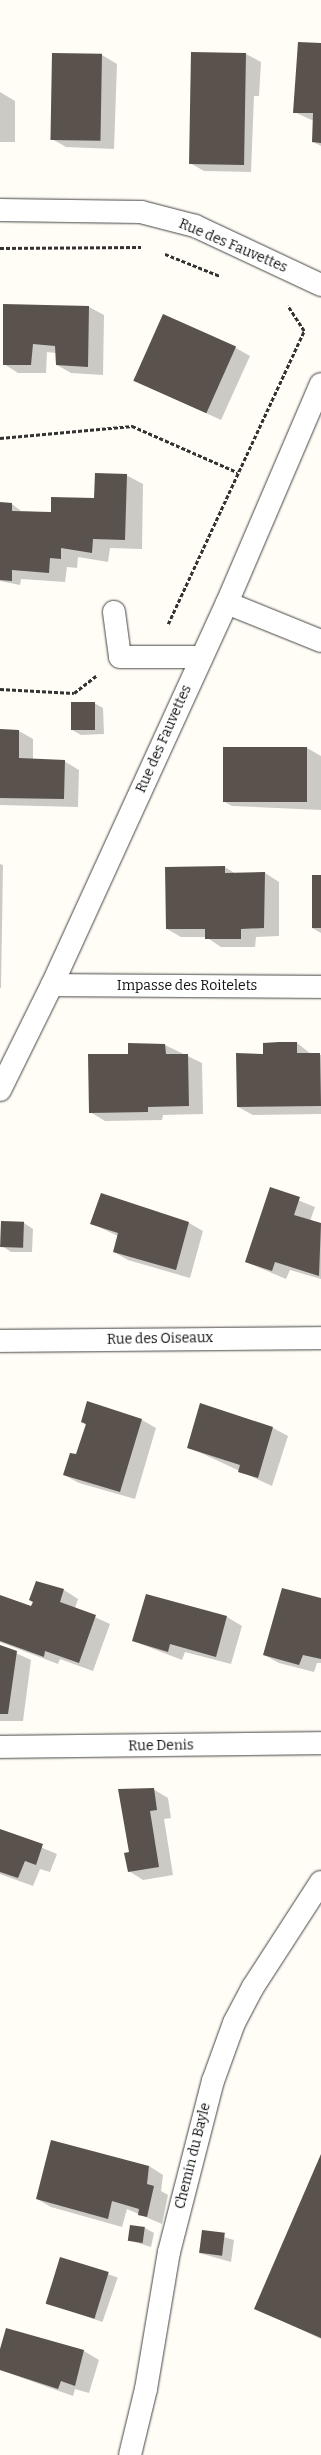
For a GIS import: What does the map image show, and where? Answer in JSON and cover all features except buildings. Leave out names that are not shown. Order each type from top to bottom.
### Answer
[{"type":"street","name":"Rue des Fauvettes","points":[[0,210],[141,212],[195,226],[321,285]]},
{"type":"street","name":"Rue des Fauvettes","points":[[0,1090],[52,984],[200,657],[227,603],[321,384]]},
{"type":"street","points":[[227,603],[321,641]]},
{"type":"street","points":[[114,612],[120,657],[200,657]]},
{"type":"street","name":"Impasse des Roitelets","points":[[52,984],[321,987]]},
{"type":"street","name":"Rue des Oiseaux","points":[[0,1342],[321,1338]]},
{"type":"street","name":"Rue Denis","points":[[0,1747],[321,1742]]},
{"type":"street","name":"Chemin du Bayle","points":[[130,2455],[146,2389],[169,2252],[213,2081],[234,2023],[253,1987],[321,1882]]},
{"type":"path","points":[[0,248],[149,247]]},
{"type":"path","points":[[156,250],[228,279]]},
{"type":"path","points":[[154,657],[237,472],[304,331],[285,302]]},
{"type":"path","points":[[0,438],[132,426],[237,472]]},
{"type":"path","points":[[0,689],[74,693],[120,657]]}]
